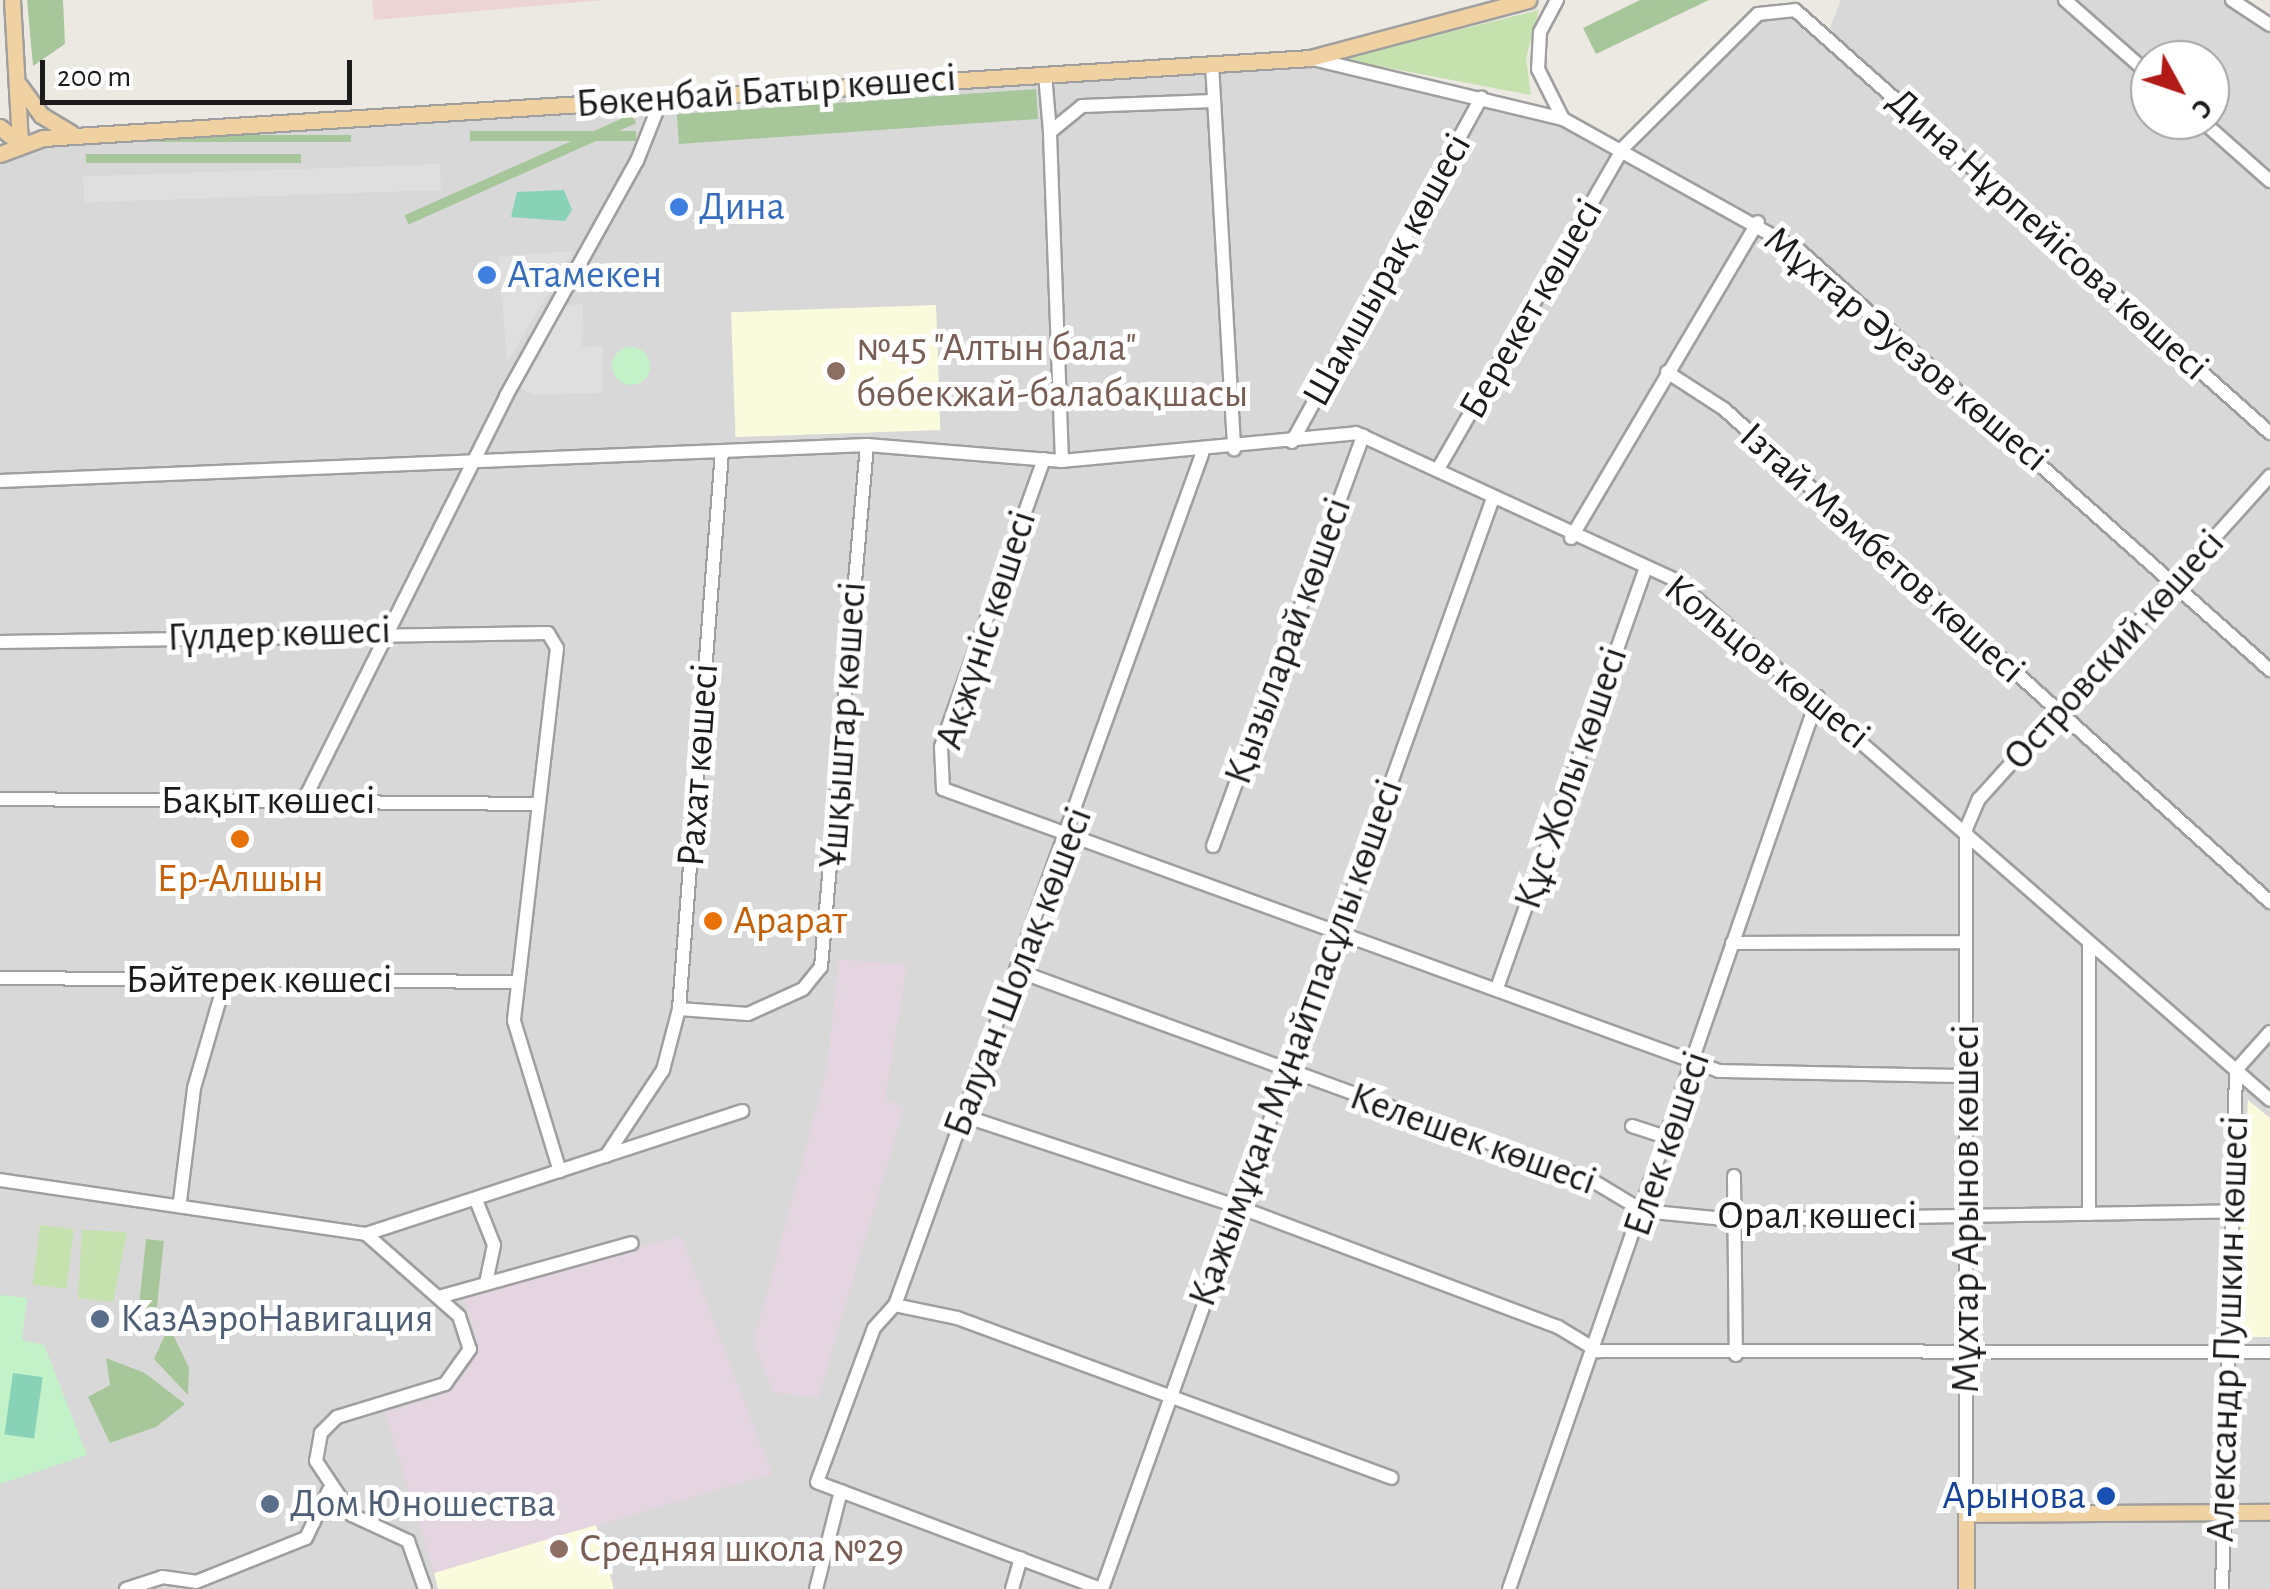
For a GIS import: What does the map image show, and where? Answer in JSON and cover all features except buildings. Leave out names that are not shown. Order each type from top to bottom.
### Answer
[{"type":"main road","points":[[12,0],[20,144]]},
{"type":"main road","name":"Бөкенбай Батыр көшесі","points":[[0,154],[20,144],[80,135],[1310,58],[1369,47],[1528,0]]},
{"type":"main road","points":[[17,78],[41,115],[80,135]]},
{"type":"main road","points":[[0,128],[20,144]]},
{"type":"main road","points":[[1966,1514],[2270,1512]]},
{"type":"main road","name":"Мұхтар Арынов көшесі","points":[[1966,1514],[1966,1589]]},
{"type":"street","points":[[1556,0],[1540,32],[1538,68],[1563,119]]},
{"type":"street","name":"Берекет көшесі","points":[[1438,470],[1624,148],[1758,14],[1778,0]]},
{"type":"street","points":[[2065,0],[2130,57]]},
{"type":"street","points":[[2232,0],[2270,25]]},
{"type":"street","name":"Дина Нұрпейісова көшесі","points":[[1758,14],[1795,10],[1828,34],[2270,433]]},
{"type":"street","name":"Мұхтар Әуезов көшесі","points":[[1310,58],[1563,119],[1758,222],[1866,304],[2270,670]]},
{"type":"street","points":[[1212,64],[1234,449]]},
{"type":"street","points":[[1045,74],[1062,461]]},
{"type":"street","points":[[306,798],[386,630],[637,161],[662,98]]},
{"type":"street","name":"Шамшырақ көшесі","points":[[1292,442],[1480,98]]},
{"type":"street","points":[[1050,132],[1082,106],[1214,102]]},
{"type":"street","points":[[2224,140],[2270,181]]},
{"type":"street","points":[[1572,538],[1758,222]]},
{"type":"street","name":"Ізтай Мәмбетов көшесі","points":[[1667,372],[1724,409],[2270,902]]},
{"type":"street","name":"Кольцов көшесі","points":[[0,482],[867,444],[1062,461],[1202,454],[1363,436],[1572,538],[1675,580],[1818,696],[2089,944],[2270,1100]]},
{"type":"street","name":"Қызыларай көшесі","points":[[1213,846],[1363,436]]},
{"type":"street","name":"Ұшқыштар көшесі","points":[[679,1010],[748,1014],[803,989],[821,967],[867,444]]},
{"type":"street","name":"Рахат көшесі","points":[[606,1156],[663,1070],[679,1010],[722,452]]},
{"type":"street","name":"Балуан Шолақ көшесі","points":[[841,1491],[818,1482],[874,1328],[895,1305],[1070,832],[1202,454]]},
{"type":"street","name":"Ақжүніс көшесі","points":[[1044,458],[940,763],[943,789],[1070,832]]},
{"type":"street","name":"Островский көшесі","points":[[1966,829],[1979,799],[2270,476]]},
{"type":"street","name":"Қажымұқан Мұңайтпасұлы көшесі","points":[[1102,1589],[1284,1069],[1493,498]]},
{"type":"street","name":"Құс Жолы көшесі","points":[[1497,988],[1646,568]]},
{"type":"street","name":"Гүлдер көшесі","points":[[0,642],[386,630],[539,630],[554,640],[536,804]]},
{"type":"street","name":"Елек көшесі","points":[[1509,1589],[1598,1351],[1818,696]]},
{"type":"street","name":"Бақыт көшесі","points":[[0,799],[306,798],[536,804]]},
{"type":"street","points":[[536,804],[518,982],[517,1044],[560,1171]]},
{"type":"street","name":"Мұхтар Арынов көшесі","points":[[1966,829],[1966,1514]]},
{"type":"street","points":[[1070,832],[1746,1078],[1964,1076]]},
{"type":"street","points":[[1732,943],[1965,942]]},
{"type":"street","points":[[2089,944],[2089,1214]]},
{"type":"street","name":"Келешек көшесі","points":[[1018,971],[1593,1180],[1643,1211]]},
{"type":"street","name":"Бәйтерек көшесі","points":[[0,978],[518,982]]},
{"type":"street","points":[[180,1201],[194,1088],[225,981]]},
{"type":"street","points":[[2236,1070],[2270,1032]]},
{"type":"street","name":"Александр Пушкин көшесі","points":[[2222,1589],[2236,1070]]},
{"type":"street","points":[[0,1180],[180,1201],[366,1234],[742,1110]]},
{"type":"street","points":[[964,1116],[1236,1206],[1558,1327],[1598,1351],[1736,1355],[2270,1352]]},
{"type":"street","points":[[1632,1126],[1668,1138]]},
{"type":"street","points":[[1734,1176],[1736,1355]]},
{"type":"street","points":[[476,1200],[494,1245],[486,1282]]},
{"type":"street","name":"Орал көшесі","points":[[1643,1211],[1735,1220],[2231,1211]]},
{"type":"street","points":[[366,1234],[439,1297],[468,1331],[464,1366],[438,1388],[356,1408],[329,1425],[315,1451],[329,1490],[357,1518],[402,1533],[425,1589]]},
{"type":"street","points":[[439,1297],[632,1242]]},
{"type":"street","points":[[895,1305],[1170,1394],[1392,1478]]},
{"type":"street","points":[[126,1589],[162,1577],[196,1582],[306,1538],[329,1490]]},
{"type":"street","points":[[816,1589],[841,1491],[1102,1589]]},
{"type":"street","points":[[1012,1589],[1021,1558]]},
{"type":"shaded area","points":[[372,0],[604,0],[374,20]]},
{"type":"shaded area","points":[[1841,0],[2234,0],[2270,31],[2270,1589],[0,1589],[0,154],[20,144],[1310,58],[1563,119],[1623,147],[1758,14],[1795,10],[1828,33]]},
{"type":"shaded area","points":[[440,164],[441,190],[84,202],[83,176]]},
{"type":"shaded area","points":[[573,251],[507,363],[499,256]]},
{"type":"shaded area","points":[[583,304],[582,347],[603,346],[603,393],[533,395],[518,387],[565,305]]},
{"type":"shaded area","name":"№45 \"Алтын бала\" бөбекжай-балабақшасы","points":[[936,305],[940,430],[735,437],[731,312]]},
{"type":"shaded area","points":[[839,959],[907,965],[885,1099],[904,1108],[818,1398],[772,1392],[754,1342],[827,1069]]},
{"type":"shaded area","points":[[2248,1100],[2270,1118],[2270,1337],[2235,1337]]},
{"type":"shaded area","points":[[681,1236],[772,1474],[434,1573],[385,1413],[442,1395],[469,1369],[477,1338],[463,1296]]},
{"type":"shaded area","name":"Средняя школа №29","points":[[596,1525],[614,1589],[438,1589],[434,1573]]},
{"type":"green space","points":[[27,0],[63,0],[65,44],[33,66]]},
{"type":"green space","points":[[1640,0],[1709,0],[1596,54],[1583,28]]},
{"type":"green space","points":[[1539,10],[1526,58],[1531,95],[1341,59]]},
{"type":"green space","points":[[1036,89],[1038,119],[679,144],[677,114]]},
{"type":"green space","points":[[632,114],[636,123],[409,224],[405,215]]},
{"type":"green space","points":[[470,131],[636,131],[636,141],[470,141]]},
{"type":"green space","points":[[84,135],[351,135],[351,142],[84,142]]},
{"type":"green space","points":[[86,154],[301,154],[301,163],[86,163]]},
{"type":"green space","points":[[564,190],[572,210],[565,221],[511,217],[517,192]]},
{"type":"green space","points":[[631,347],[644,353],[650,366],[644,379],[631,385],[618,379],[612,366],[618,353]]},
{"type":"green space","points":[[40,1225],[74,1229],[66,1289],[33,1285]]},
{"type":"green space","points":[[82,1230],[127,1232],[113,1302],[78,1298]]},
{"type":"green space","points":[[146,1239],[164,1241],[156,1312],[138,1311]]},
{"type":"green space","points":[[0,1295],[27,1298],[22,1340],[44,1345],[87,1455],[0,1484]]},
{"type":"green space","points":[[169,1326],[189,1368],[188,1395],[154,1359]]},
{"type":"green space","points":[[106,1358],[145,1373],[185,1404],[156,1427],[110,1443],[88,1397],[110,1385]]},
{"type":"green space","points":[[13,1373],[43,1377],[34,1439],[4,1434]]},
{"type":"place","name":"Дина","points":[[679,207]]},
{"type":"place","name":"Атамекен","points":[[487,275]]},
{"type":"place","name":"№45 \"Алтын бала\" бөбекжай-балабақшасы","points":[[836,371]]},
{"type":"place","name":"Ер-Алшын","points":[[240,839]]},
{"type":"place","name":"Арарат","points":[[713,921]]},
{"type":"place","name":"КазАэроНавигация","points":[[100,1319]]},
{"type":"place","name":"Арынова","points":[[2106,1496]]},
{"type":"place","name":"Дом Юношества","points":[[270,1504]]},
{"type":"place","name":"Средняя школа №29","points":[[559,1549]]}]
